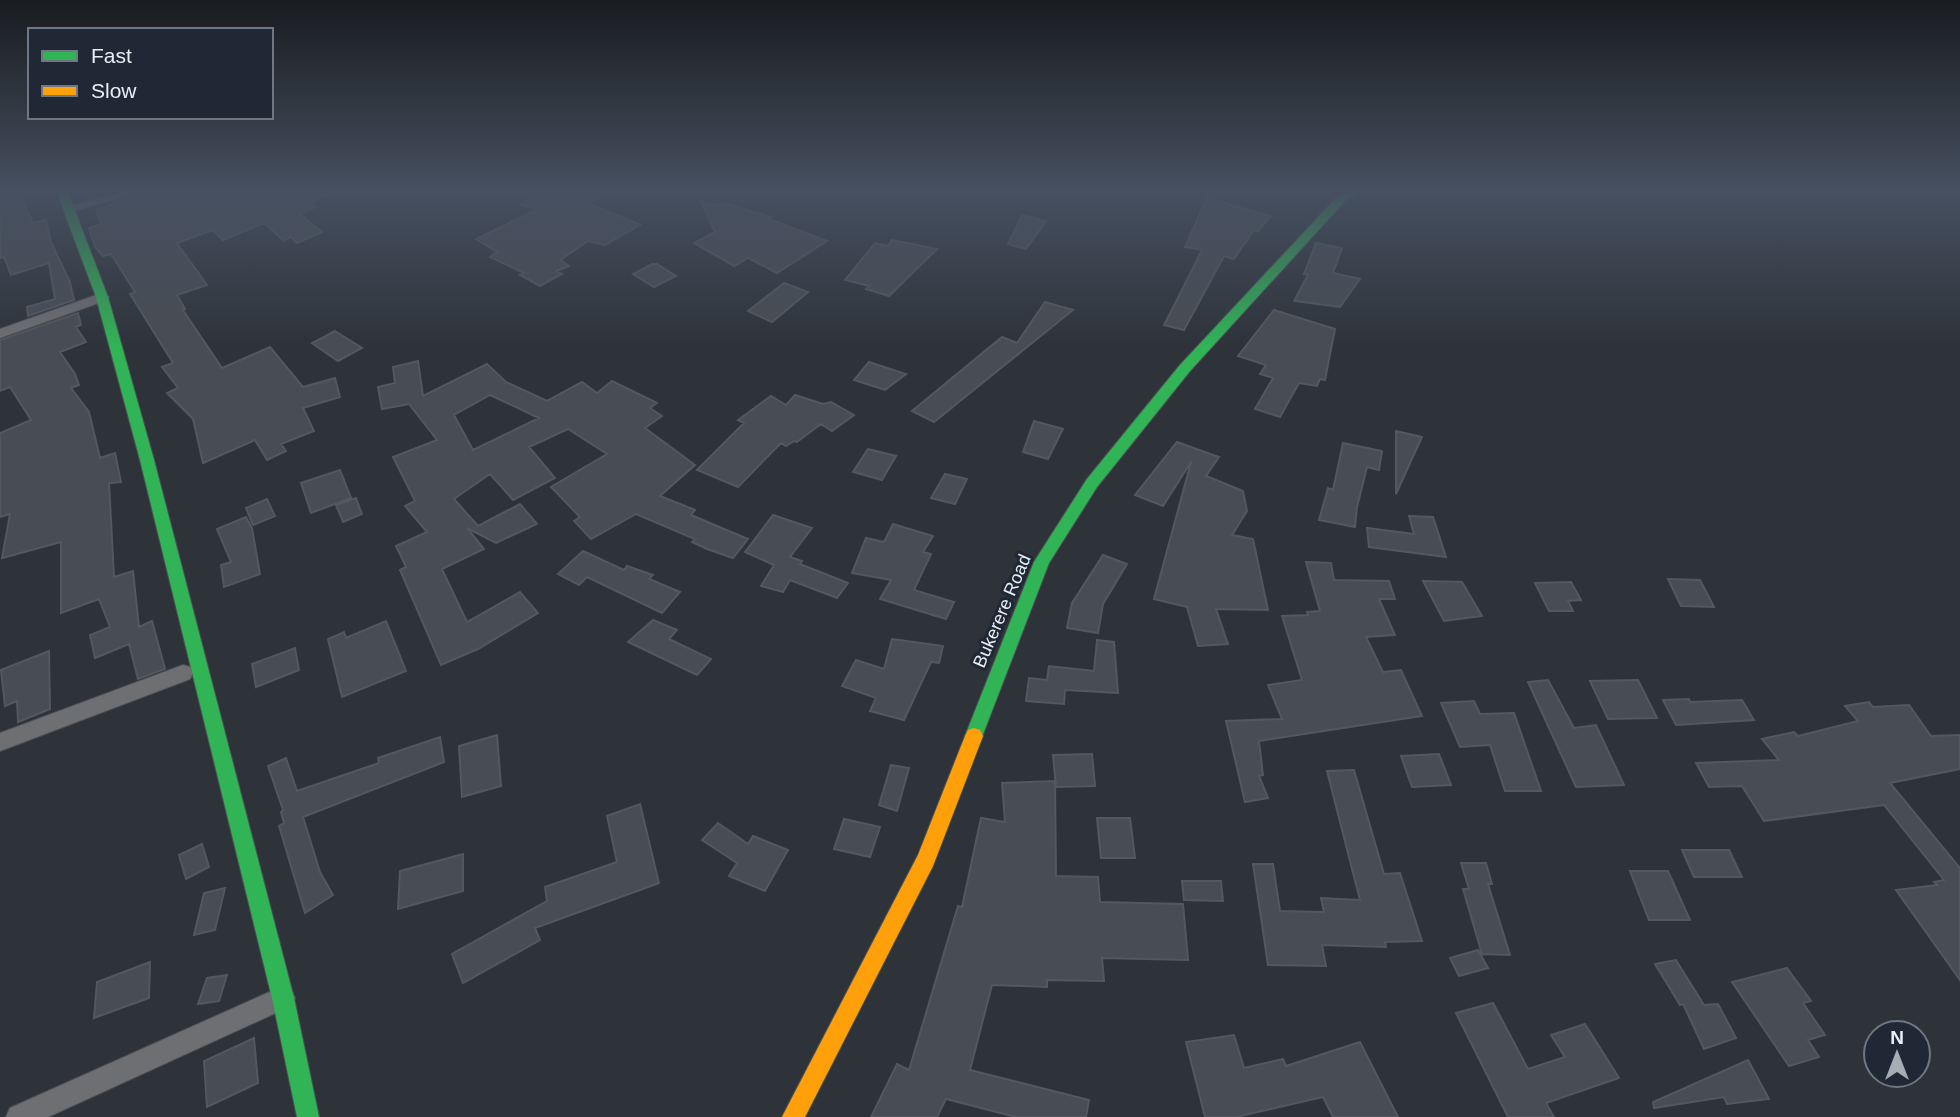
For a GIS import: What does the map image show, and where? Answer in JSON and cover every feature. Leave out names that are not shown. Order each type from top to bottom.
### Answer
[{"type":"street","points":[[82,242],[102,297],[148,460],[283,998],[308,1117]]},
{"type":"street","name":"Bukerere Road","points":[[793,1117],[926,859],[1042,562],[1092,483],[1185,368],[1300,242]]},
{"type":"street","points":[[0,334],[102,297]]},
{"type":"street","points":[[0,742],[183,673]]},
{"type":"street","points":[[19,1117],[283,998]]},
{"type":"building","points":[[0,242],[51,242],[70,282],[74,300],[28,316],[27,307],[55,299],[49,263],[11,275],[4,257],[0,258]]},
{"type":"building","points":[[93,242],[179,242],[177,243],[207,285],[177,295],[185,309],[183,310],[222,368],[270,347],[303,387],[335,378],[340,397],[303,408],[314,431],[281,444],[286,451],[267,460],[255,440],[203,463],[193,419],[167,393],[178,388],[162,367],[173,363],[130,294],[135,292],[111,254],[103,256]]},
{"type":"building","points":[[481,242],[586,242],[560,260],[569,266],[557,271],[562,274],[540,286],[520,275],[524,273],[490,257],[497,252]]},
{"type":"building","points":[[825,242],[777,273],[748,258],[734,266],[694,243]]},
{"type":"building","points":[[891,242],[903,242],[937,249],[889,296],[866,289],[869,286],[845,280],[875,243],[888,246]]},
{"type":"building","points":[[1009,242],[1031,242],[1026,249]]},
{"type":"building","points":[[1187,242],[1246,242],[1234,259],[1224,256],[1184,330],[1164,325],[1202,250],[1185,247]]},
{"type":"building","points":[[1316,243],[1342,248],[1333,273],[1360,279],[1340,307],[1294,301],[1308,275],[1304,274]]},
{"type":"building","points":[[657,264],[676,276],[654,287],[633,274]]},
{"type":"building","points":[[784,283],[808,292],[772,322],[748,311]]},
{"type":"building","points":[[1045,302],[1073,310],[934,422],[912,411],[1002,337],[1017,343]]},
{"type":"building","points":[[1274,310],[1335,329],[1325,380],[1320,379],[1317,386],[1299,383],[1280,417],[1255,409],[1273,378],[1260,374],[1266,365],[1238,356]]},
{"type":"building","points":[[78,313],[81,325],[76,327],[86,342],[60,352],[75,374],[79,385],[71,388],[89,412],[100,458],[115,453],[121,482],[109,483],[114,577],[133,571],[139,627],[152,621],[165,669],[138,679],[129,644],[95,658],[90,635],[110,627],[99,599],[61,613],[61,542],[2,558],[10,514],[0,517],[0,433],[31,420],[10,387],[0,391],[0,340]]},
{"type":"building","points":[[335,331],[362,348],[338,361],[312,343]]},
{"type":"building","points":[[418,361],[423,396],[487,364],[506,382],[547,401],[582,382],[597,393],[612,381],[657,403],[650,408],[662,416],[645,428],[695,465],[660,496],[695,510],[691,515],[748,539],[733,558],[707,549],[692,542],[695,539],[636,514],[591,539],[574,521],[580,517],[551,487],[607,454],[568,429],[529,447],[555,478],[513,500],[490,474],[454,499],[478,526],[520,504],[537,524],[496,543],[467,528],[484,549],[442,569],[467,622],[520,592],[538,613],[478,649],[441,665],[400,570],[406,567],[396,546],[427,532],[405,506],[415,501],[393,457],[437,440],[409,404],[382,409],[378,387],[395,383],[393,367]],"holes":[[[490,395],[539,418],[473,450],[454,415]]]},
{"type":"building","points":[[869,362],[906,374],[885,390],[854,380]]},
{"type":"building","points":[[795,395],[823,404],[831,402],[854,415],[832,431],[821,424],[797,442],[786,446],[781,443],[738,487],[697,470],[744,423],[738,420],[771,396],[786,405]]},
{"type":"building","points":[[1034,421],[1063,429],[1048,459],[1023,452]]},
{"type":"building","points":[[1396,431],[1422,437],[1396,494]]},
{"type":"building","points":[[1177,442],[1219,457],[1206,476],[1243,491],[1247,511],[1232,535],[1253,539],[1268,610],[1216,609],[1228,644],[1198,646],[1187,607],[1154,599],[1191,462],[1163,506],[1135,495]]},
{"type":"building","points":[[1343,443],[1382,451],[1379,470],[1367,467],[1355,527],[1319,520],[1328,488],[1333,490]]},
{"type":"building","points":[[868,449],[896,456],[882,480],[853,472]]},
{"type":"building","points":[[340,470],[351,498],[311,513],[301,483]]},
{"type":"building","points":[[945,474],[967,479],[955,504],[931,498]]},
{"type":"building","points":[[356,498],[362,514],[343,522],[336,505]]},
{"type":"building","points":[[267,499],[275,516],[253,525],[246,508]]},
{"type":"building","points":[[773,515],[812,528],[790,557],[802,561],[800,564],[848,583],[837,598],[790,580],[783,592],[761,586],[774,565],[745,552]]},
{"type":"building","points":[[1409,516],[1433,517],[1446,557],[1369,547],[1367,528],[1414,534]]},
{"type":"building","points":[[246,517],[252,528],[260,574],[224,587],[221,565],[231,562],[217,529]]},
{"type":"building","points":[[893,524],[933,536],[923,552],[931,554],[914,590],[954,602],[946,619],[880,599],[891,580],[852,573],[866,538],[884,542]]},
{"type":"building","points":[[583,551],[624,570],[627,566],[653,575],[649,579],[680,592],[662,613],[587,577],[579,585],[558,574]]},
{"type":"building","points":[[1103,555],[1127,564],[1103,604],[1098,633],[1067,628],[1072,603]]},
{"type":"building","points":[[1306,562],[1331,563],[1334,580],[1389,581],[1395,599],[1379,599],[1395,635],[1366,637],[1383,672],[1401,670],[1422,716],[1259,741],[1263,775],[1259,776],[1268,798],[1245,802],[1226,721],[1282,719],[1268,685],[1302,680],[1282,616],[1308,615],[1307,612],[1320,611]]},
{"type":"building","points":[[1668,579],[1700,580],[1714,607],[1681,606]]},
{"type":"building","points":[[1423,581],[1462,582],[1482,616],[1444,621]]},
{"type":"building","points":[[1571,582],[1581,600],[1568,601],[1573,611],[1549,611],[1535,583]]},
{"type":"building","points":[[653,620],[677,630],[669,639],[711,659],[697,675],[628,642]]},
{"type":"building","points":[[386,621],[406,671],[342,697],[328,639],[344,632],[346,638]]},
{"type":"building","points":[[892,639],[943,646],[939,663],[931,662],[904,720],[870,711],[876,698],[842,686],[856,660],[884,669]]},
{"type":"building","points":[[1097,640],[1114,642],[1118,693],[1065,690],[1064,704],[1026,701],[1029,678],[1047,680],[1049,666],[1094,671]]},
{"type":"building","points":[[295,648],[299,670],[256,687],[252,664]]},
{"type":"building","points":[[49,651],[50,709],[18,722],[17,701],[5,706],[1,670]]},
{"type":"building","points":[[1548,680],[1574,728],[1596,725],[1624,785],[1576,787],[1528,682]]},
{"type":"building","points":[[1638,680],[1657,718],[1608,719],[1590,681]]},
{"type":"building","points":[[1689,699],[1690,702],[1742,700],[1754,720],[1676,725],[1663,700]]},
{"type":"building","points":[[1474,701],[1480,714],[1514,713],[1541,791],[1505,791],[1490,745],[1460,747],[1441,703]]},
{"type":"building","points":[[1869,702],[1873,707],[1909,705],[1931,736],[1960,735],[1960,769],[1890,783],[1960,868],[1960,980],[1896,890],[1937,885],[1934,882],[1944,880],[1884,805],[1764,821],[1742,786],[1709,787],[1696,763],[1779,760],[1762,739],[1794,732],[1798,736],[1858,721],[1845,706]]},
{"type":"building","points":[[497,735],[501,786],[462,797],[459,746]]},
{"type":"building","points":[[440,737],[444,762],[303,817],[320,872],[333,895],[305,913],[279,826],[284,823],[281,812],[283,810],[268,766],[286,758],[297,791],[379,763],[378,758]]},
{"type":"building","points":[[1092,754],[1095,786],[1056,787],[1053,755]]},
{"type":"building","points":[[1439,754],[1451,785],[1412,787],[1401,756]]},
{"type":"building","points":[[891,765],[909,768],[897,811],[879,805]]},
{"type":"building","points":[[1354,770],[1384,874],[1400,873],[1422,941],[1385,942],[1386,947],[1322,945],[1326,966],[1268,965],[1253,864],[1273,864],[1280,911],[1324,912],[1321,898],[1360,900],[1327,771]]},
{"type":"building","points":[[1055,781],[1056,876],[1098,877],[1100,902],[1183,904],[1188,960],[1102,958],[1104,981],[1047,980],[1047,987],[992,985],[970,1070],[1089,1100],[1086,1117],[1016,1117],[946,1099],[937,1117],[871,1117],[897,1064],[909,1070],[958,906],[962,907],[981,818],[1005,822],[1002,783]]},
{"type":"building","points":[[640,804],[659,883],[535,928],[540,940],[463,983],[452,954],[547,901],[545,887],[617,862],[607,816]]},
{"type":"building","points":[[1097,818],[1130,818],[1135,858],[1101,858]]},
{"type":"building","points":[[844,819],[880,827],[870,857],[834,849]]},
{"type":"building","points":[[718,823],[748,844],[753,836],[788,850],[765,891],[729,876],[737,863],[702,840]]},
{"type":"building","points":[[202,844],[209,867],[186,879],[179,855]]},
{"type":"building","points":[[1682,850],[1729,850],[1742,877],[1694,877]]},
{"type":"building","points":[[463,854],[463,891],[398,909],[400,871]]},
{"type":"building","points":[[1461,863],[1486,863],[1492,884],[1488,884],[1510,955],[1482,954],[1463,889],[1469,889]]},
{"type":"building","points":[[1630,871],[1668,871],[1690,920],[1649,920]]},
{"type":"building","points":[[1182,881],[1221,881],[1223,901],[1184,900]]},
{"type":"building","points":[[225,888],[215,930],[194,935],[204,893]]},
{"type":"building","points":[[1478,950],[1488,968],[1459,976],[1450,958]]},
{"type":"building","points":[[1676,960],[1704,1005],[1718,1004],[1736,1038],[1704,1049],[1683,1004],[1680,1005],[1655,964]]},
{"type":"building","points":[[150,962],[149,998],[94,1018],[97,982]]},
{"type":"building","points":[[1787,968],[1811,1001],[1803,1003],[1825,1035],[1808,1040],[1819,1057],[1789,1066],[1732,982]]},
{"type":"building","points":[[227,975],[219,1001],[198,1004],[207,978]]},
{"type":"building","points":[[1493,1003],[1528,1069],[1565,1057],[1551,1035],[1585,1024],[1619,1078],[1546,1103],[1554,1117],[1508,1117],[1456,1013]]},
{"type":"building","points":[[1234,1035],[1244,1068],[1283,1059],[1286,1066],[1360,1042],[1398,1117],[1333,1117],[1323,1097],[1236,1117],[1205,1117],[1186,1042]]},
{"type":"building","points":[[254,1038],[258,1083],[207,1107],[204,1061]]},
{"type":"building","points":[[1748,1060],[1769,1099],[1727,1104],[1724,1097],[1654,1108],[1653,1102]]},
{"type":"traffic: fast","points":[[81,242],[102,297],[147,460],[283,998],[308,1117]]},
{"type":"traffic: fast","points":[[974,736],[1042,562],[1092,483],[1185,368],[1301,242]]},
{"type":"traffic: slow","points":[[793,1117],[926,859],[974,736]]}]
